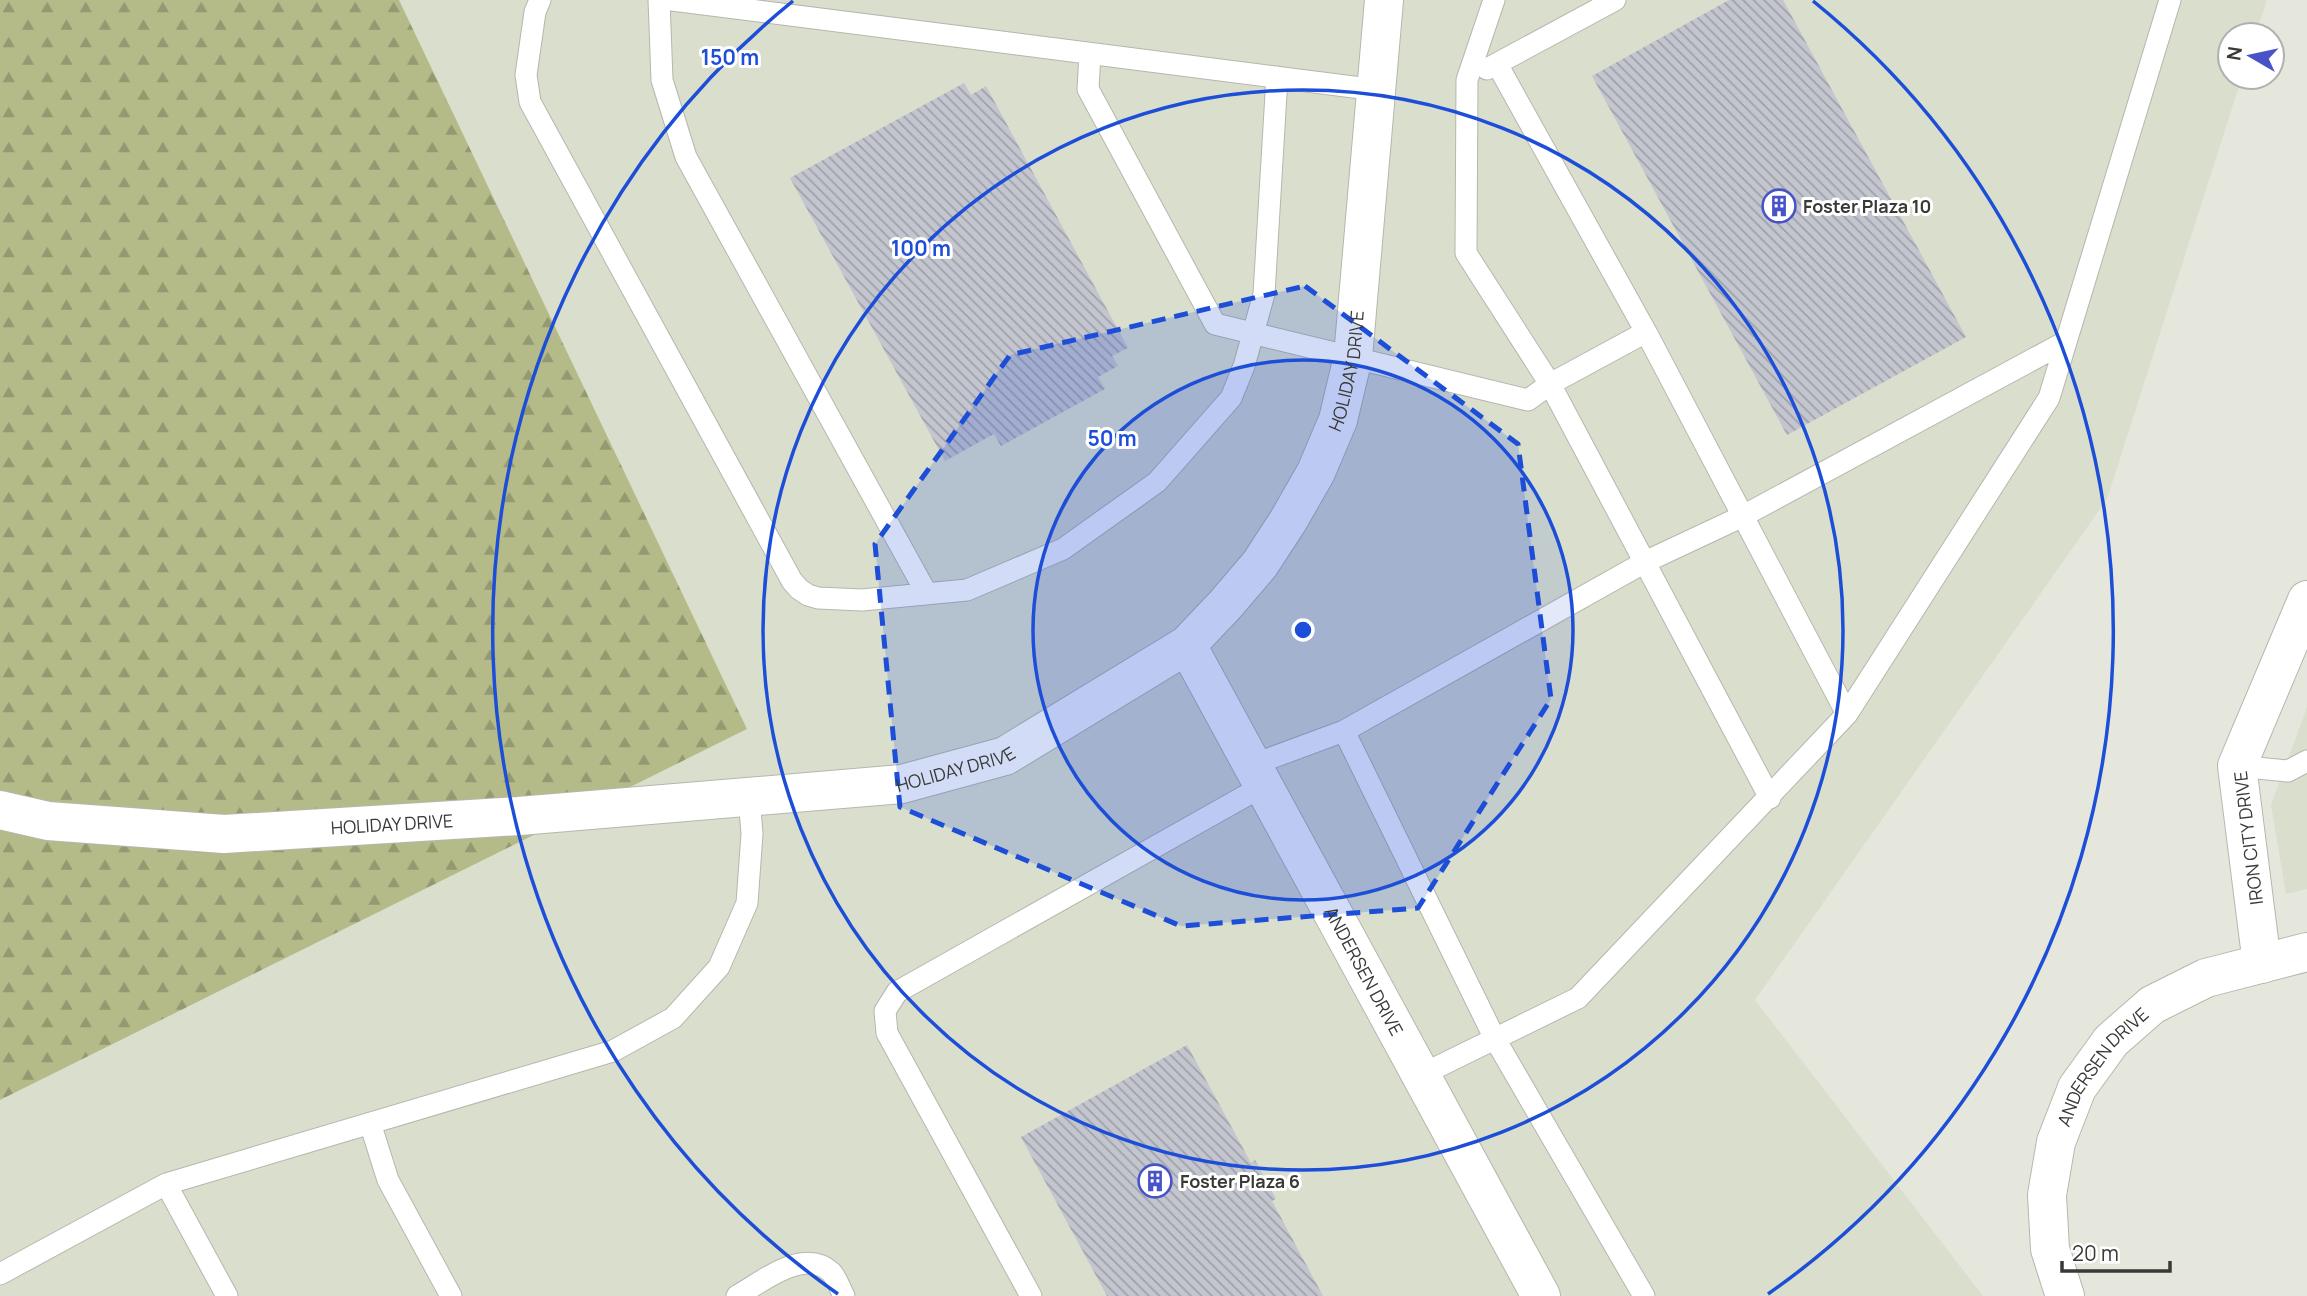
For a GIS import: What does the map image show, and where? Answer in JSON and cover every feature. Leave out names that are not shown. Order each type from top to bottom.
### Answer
[{"type":"street","name":"HOLIDAY DRIVE","points":[[0,810],[48,821],[224,834],[519,816],[902,785],[1005,756],[1187,645],[1251,574],[1288,521],[1316,472],[1338,420],[1353,357],[1384,0]]},
{"type":"street","name":"IRON CITY DRIVE","points":[[2263,964],[2237,766],[2307,600]]},
{"type":"street","name":"ANDERSEN DRIVE","points":[[1187,645],[1541,1296]]},
{"type":"street","name":"ANDERSEN DRIVE","points":[[2065,1296],[2050,1249],[2048,1195],[2056,1142],[2077,1088],[2111,1041],[2152,1005],[2206,978],[2307,952]]},
{"type":"lane","points":[[540,0],[526,75],[530,102],[792,581],[808,596],[818,598],[862,600],[967,590],[1063,549],[1157,482],[1231,398],[1244,366],[1264,294],[1277,77]]},
{"type":"lane","points":[[659,0],[662,80],[686,157],[927,594]]},
{"type":"lane","points":[[672,0],[1377,90]]},
{"type":"lane","points":[[1494,0],[1467,80],[1466,253],[1550,384],[1770,798]]},
{"type":"lane","points":[[1467,80],[1615,0]]},
{"type":"lane","points":[[1421,1075],[1578,998],[1847,714],[2049,398],[2170,0]]},
{"type":"lane","points":[[1090,54],[1088,89],[1215,324],[1528,400],[1550,384],[1646,331]]},
{"type":"lane","points":[[1497,64],[1646,331],[1847,714]]},
{"type":"lane","points":[[1031,1296],[887,1033],[886,1010],[897,992],[1257,776],[1344,731],[1645,562],[1743,516],[2065,342]]},
{"type":"lane","points":[[1344,731],[1495,1039],[1644,1296]]},
{"type":"lane","points":[[2237,766],[2288,771],[2307,761]]},
{"type":"lane","points":[[0,1274],[166,1184],[613,1051],[673,1018],[719,967],[747,903],[752,834],[749,797]]},
{"type":"lane","points":[[370,1123],[388,1180],[451,1296]]},
{"type":"lane","points":[[166,1184],[228,1296]]},
{"type":"lane","points":[[737,1296],[796,1264],[808,1263],[832,1273],[844,1296]]},
{"type":"highlighted area","points":[[1305,286],[1518,444],[1551,699],[1418,908],[1181,926],[900,807],[875,544],[1010,355]]},
{"type":"shaded area","points":[[399,0],[2267,0],[2260,21],[2216,21],[2216,91],[2238,91],[2107,499],[1755,1000],[1983,1296],[0,1296],[0,1100],[747,729]]},
{"type":"shaded area","points":[[2307,707],[2307,889],[2286,894],[2271,805]]},
{"type":"green space","points":[[0,0],[399,0],[747,729],[0,1100]]},
{"type":"building","name":"Foster Plaza 10","points":[[1729,0],[1783,0],[1966,337],[1787,435],[1592,76]]},
{"type":"building","points":[[964,83],[971,95],[986,86],[1128,348],[1112,356],[1118,366],[1098,377],[1105,389],[1001,446],[994,434],[945,461],[790,178]]},
{"type":"building","name":"Foster Plaza 6","points":[[1187,1045],[1251,1163],[1255,1160],[1276,1199],[1272,1201],[1323,1296],[1107,1296],[1021,1137]]},
{"type":"place","name":"Foster Plaza 10","points":[[1779,206]]},
{"type":"place","name":"Foster Plaza 6","points":[[1155,1181]]}]
